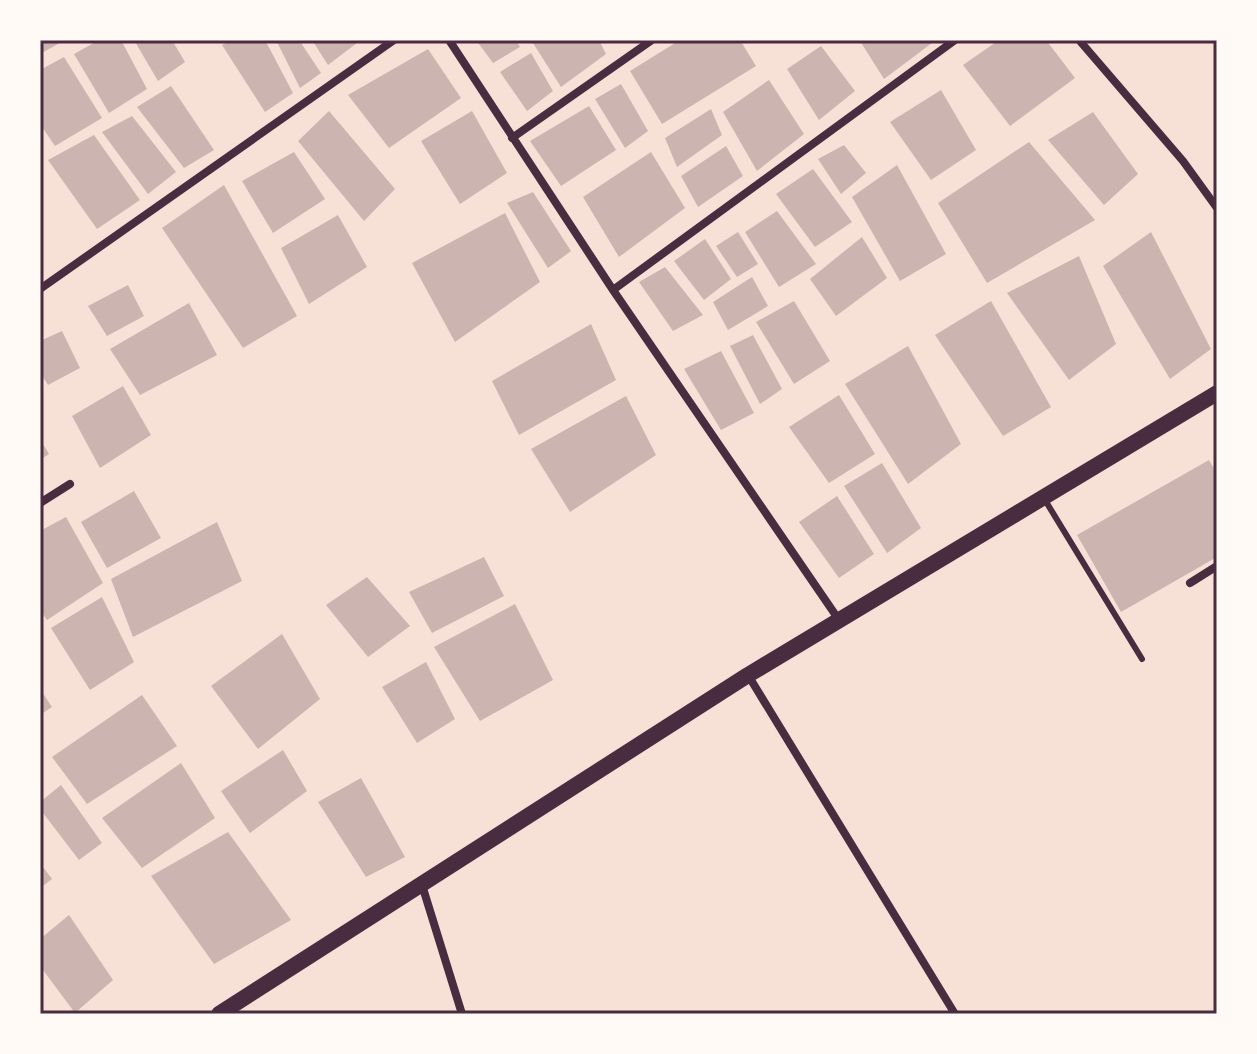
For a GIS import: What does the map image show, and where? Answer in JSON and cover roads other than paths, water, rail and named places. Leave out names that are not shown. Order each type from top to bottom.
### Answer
[{"type":"main road","points":[[219,1014],[748,675],[1217,393]]},
{"type":"street","points":[[40,289],[394,40]]},
{"type":"street","points":[[449,40],[613,290],[839,620]]},
{"type":"street","points":[[512,138],[652,40]]},
{"type":"street","points":[[613,290],[955,40]]},
{"type":"street","points":[[1079,40],[1183,161],[1217,208]]},
{"type":"street","points":[[40,503],[70,484]]},
{"type":"street","points":[[1190,583],[1217,566]]},
{"type":"street","points":[[748,675],[955,1014]]},
{"type":"street","points":[[421,884],[462,1014]]},
{"type":"lane","points":[[1043,497],[1142,659]]}]
